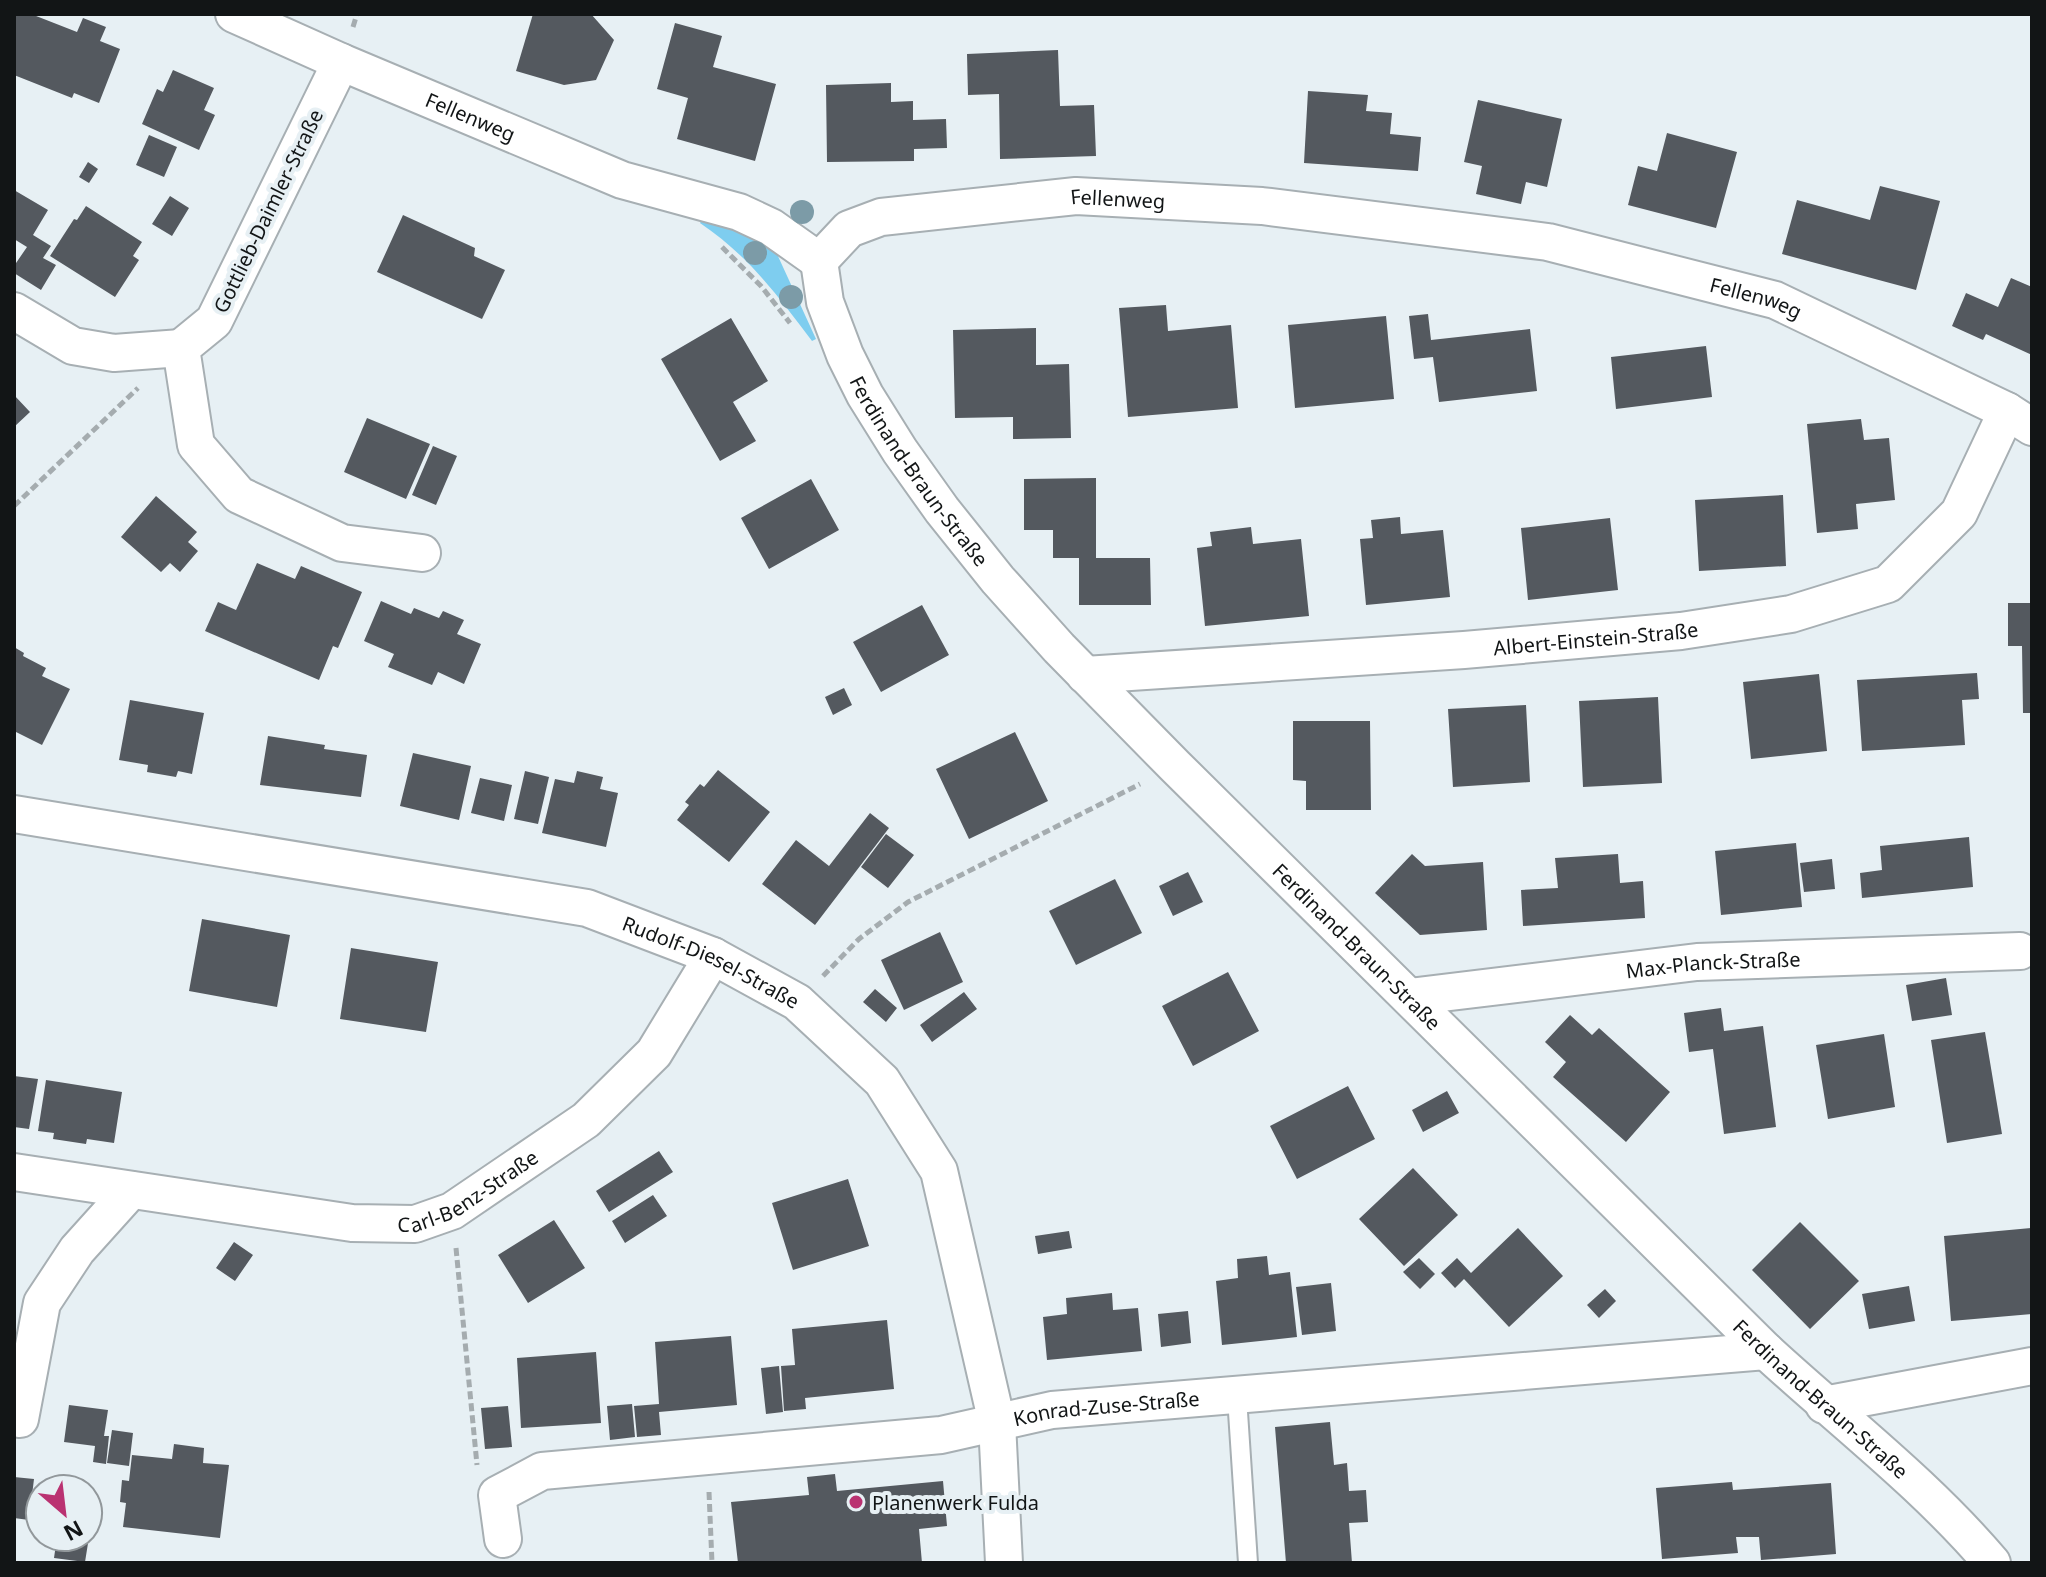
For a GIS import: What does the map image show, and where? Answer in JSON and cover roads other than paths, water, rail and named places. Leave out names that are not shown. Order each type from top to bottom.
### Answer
[{"type":"street","name":"Fellenweg","points":[[234,14],[622,180],[739,212],[771,227],[819,261],[849,229],[881,217],[1076,196],[1262,206],[1548,242],[1775,300],[2019,419]]},
{"type":"street","name":"Gottlieb-Daimler-Straße","points":[[181,348],[214,321],[341,62]]},
{"type":"street","name":"Ferdinand-Braun-Straße","points":[[819,261],[825,302],[845,355],[865,395],[900,451],[998,580],[1085,675],[1766,1351],[1824,1405],[1905,1472],[1992,1563]]},
{"type":"street","points":[[14,311],[73,346],[114,353],[181,348],[196,445],[239,495],[342,543],[422,553]]},
{"type":"street","name":"Albert-Einstein-Straße","points":[[1085,675],[1464,650],[1681,631],[1791,614],[1888,584],[1959,513],[2019,419]]},
{"type":"street","name":"Rudolf-Diesel-Straße","points":[[14,814],[587,908],[713,956],[797,1002],[882,1081],[939,1171],[997,1423],[1004,1563]]},
{"type":"street","name":"Max-Planck-Straße","points":[[1409,997],[1697,962],[2020,951]]},
{"type":"street","name":"Carl-Benz-Straße","points":[[14,1172],[352,1223],[415,1224],[452,1211],[586,1120],[654,1053],[713,956]]},
{"type":"street","points":[[20,1419],[42,1303],[77,1250],[131,1190]]},
{"type":"street","name":"Konrad-Zuse-Straße","points":[[503,1539],[497,1495],[542,1471],[941,1435],[1052,1410],[1766,1351]]},
{"type":"street","points":[[1824,1405],[2032,1366]]},
{"type":"lane","points":[[1237,1397],[1248,1563]]},
{"type":"place","name":"Planenwerk Fulda","points":[[856,1502]]}]
